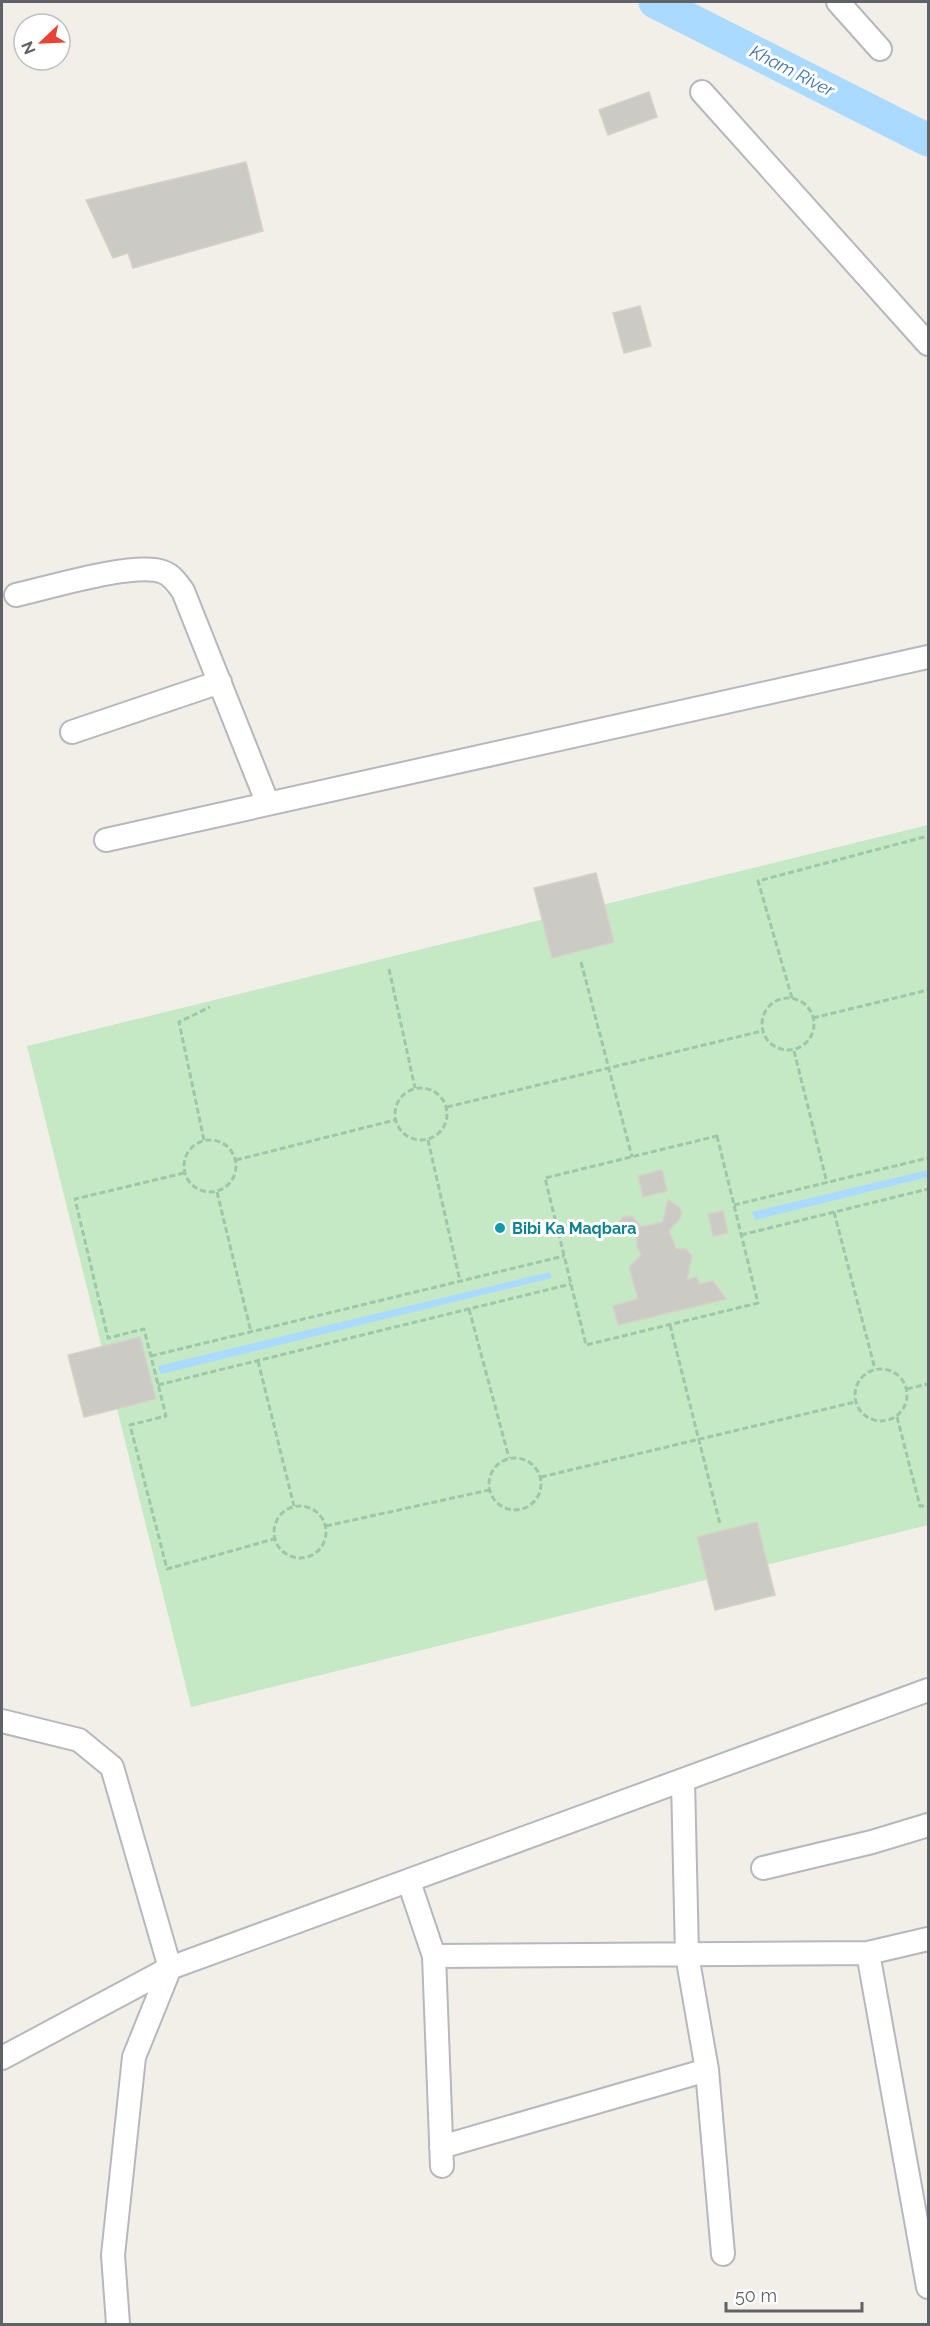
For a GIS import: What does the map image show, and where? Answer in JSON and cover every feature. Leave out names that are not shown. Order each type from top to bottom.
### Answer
[{"type":"street","points":[[838,2],[880,49]]},
{"type":"street","points":[[702,93],[928,344]]},
{"type":"street","points":[[16,595],[130,568],[162,572],[174,579],[183,591],[268,804]]},
{"type":"street","points":[[106,840],[928,657]]},
{"type":"street","points":[[72,732],[220,682]]},
{"type":"street","points":[[2,2058],[170,1968],[928,1690]]},
{"type":"street","points":[[2,1721],[79,1740],[112,1767],[170,1968],[134,2057],[113,2254],[118,2325]]},
{"type":"street","points":[[683,1780],[687,1955],[707,2070],[723,2254]]},
{"type":"street","points":[[763,1868],[872,1842],[928,1825]]},
{"type":"street","points":[[409,1882],[434,1956],[441,2156],[707,2070]]},
{"type":"street","points":[[434,1956],[868,1953],[928,1939]]},
{"type":"street","points":[[868,1953],[928,2287]]},
{"type":"path","points":[[792,998],[758,881],[928,836]]},
{"type":"path","points":[[581,962],[632,1157]]},
{"type":"path","points":[[389,969],[415,1088]]},
{"type":"path","points":[[813,1018],[928,990]]},
{"type":"path","points":[[781,998],[792,998],[801,1002],[809,1009],[813,1018],[814,1029],[810,1038],[804,1046],[794,1051],[784,1051],[774,1047],[766,1040],[762,1031],[761,1020],[765,1011],[781,998]]},
{"type":"path","points":[[204,1140],[179,1022],[210,1007]]},
{"type":"path","points":[[447,1107],[762,1031]]},
{"type":"path","points":[[794,1051],[827,1183]]},
{"type":"path","points":[[425,1087],[435,1091],[443,1098],[447,1107],[448,1118],[444,1128],[428,1140],[408,1137],[400,1130],[395,1120],[395,1110],[399,1100],[405,1092],[415,1088],[425,1087]]},
{"type":"path","points":[[236,1160],[395,1120]]},
{"type":"path","points":[[717,1137],[734,1205],[758,1303],[586,1345],[545,1178],[717,1137]]},
{"type":"path","points":[[204,1140],[224,1143],[232,1150],[236,1160],[237,1170],[233,1180],[226,1188],[217,1192],[196,1189],[184,1173],[187,1152],[204,1140]]},
{"type":"path","points":[[428,1140],[460,1281]]},
{"type":"path","points":[[734,1205],[928,1158]]},
{"type":"path","points":[[184,1173],[75,1199],[108,1338],[144,1329],[151,1356],[166,1416],[130,1425],[167,1569],[274,1539]]},
{"type":"path","points":[[741,1234],[928,1189]]},
{"type":"path","points":[[217,1192],[251,1332]]},
{"type":"path","points":[[834,1212],[874,1369]]},
{"type":"path","points":[[151,1356],[564,1256]]},
{"type":"path","points":[[158,1385],[571,1284]]},
{"type":"path","points":[[470,1309],[508,1458]]},
{"type":"path","points":[[670,1324],[720,1524]]},
{"type":"path","points":[[258,1361],[294,1506]]},
{"type":"path","points":[[874,1369],[895,1372],[907,1389],[904,1409],[897,1417],[887,1421],[877,1422],[867,1418],[859,1411],[855,1402],[858,1382],[874,1369]]},
{"type":"path","points":[[907,1389],[928,1384]]},
{"type":"path","points":[[541,1477],[855,1402]]},
{"type":"path","points":[[897,1417],[920,1506],[928,1506]]},
{"type":"path","points":[[519,1457],[529,1461],[537,1468],[541,1477],[542,1488],[538,1498],[521,1510],[501,1507],[489,1490],[492,1470],[499,1462],[508,1458],[519,1457]]},
{"type":"path","points":[[326,1526],[489,1490]]},
{"type":"path","points":[[294,1506],[314,1509],[326,1526],[323,1546],[316,1554],[306,1558],[296,1559],[286,1555],[278,1548],[274,1539],[277,1518],[294,1506]]},
{"type":"green space","name":"Bibi Ka Maqbara","points":[[928,825],[928,1525],[191,1707],[27,1046]]},
{"type":"water","points":[[928,1170],[928,1177],[755,1220],[752,1212]]},
{"type":"water","points":[[550,1272],[552,1278],[161,1374],[158,1366]]},
{"type":"building","points":[[649,92],[657,117],[608,135],[599,110]]},
{"type":"building","points":[[246,162],[263,231],[133,268],[128,253],[113,258],[86,200]]},
{"type":"building","points":[[640,306],[651,346],[624,353],[613,313]]},
{"type":"building","points":[[596,873],[614,942],[552,958],[534,888]]},
{"type":"building","points":[[662,1170],[667,1191],[643,1197],[638,1176]]},
{"type":"building","points":[[668,1200],[679,1207],[682,1213],[679,1220],[669,1230],[676,1249],[686,1249],[692,1256],[687,1280],[697,1277],[699,1284],[713,1281],[726,1299],[618,1325],[613,1306],[638,1299],[629,1267],[641,1255],[637,1246],[637,1237],[622,1232],[619,1227],[620,1221],[623,1217],[632,1216],[641,1227],[663,1222]]},
{"type":"building","points":[[723,1211],[728,1233],[713,1236],[708,1214]]},
{"type":"building","points":[[140,1337],[156,1399],[84,1417],[68,1355]]},
{"type":"building","points":[[757,1522],[775,1595],[715,1610],[697,1537]]},
{"type":"waterway","name":"Kham River","points":[[655,2],[928,140]]},
{"type":"place","name":"Bibi Ka Maqbara","points":[[500,1228]]}]
